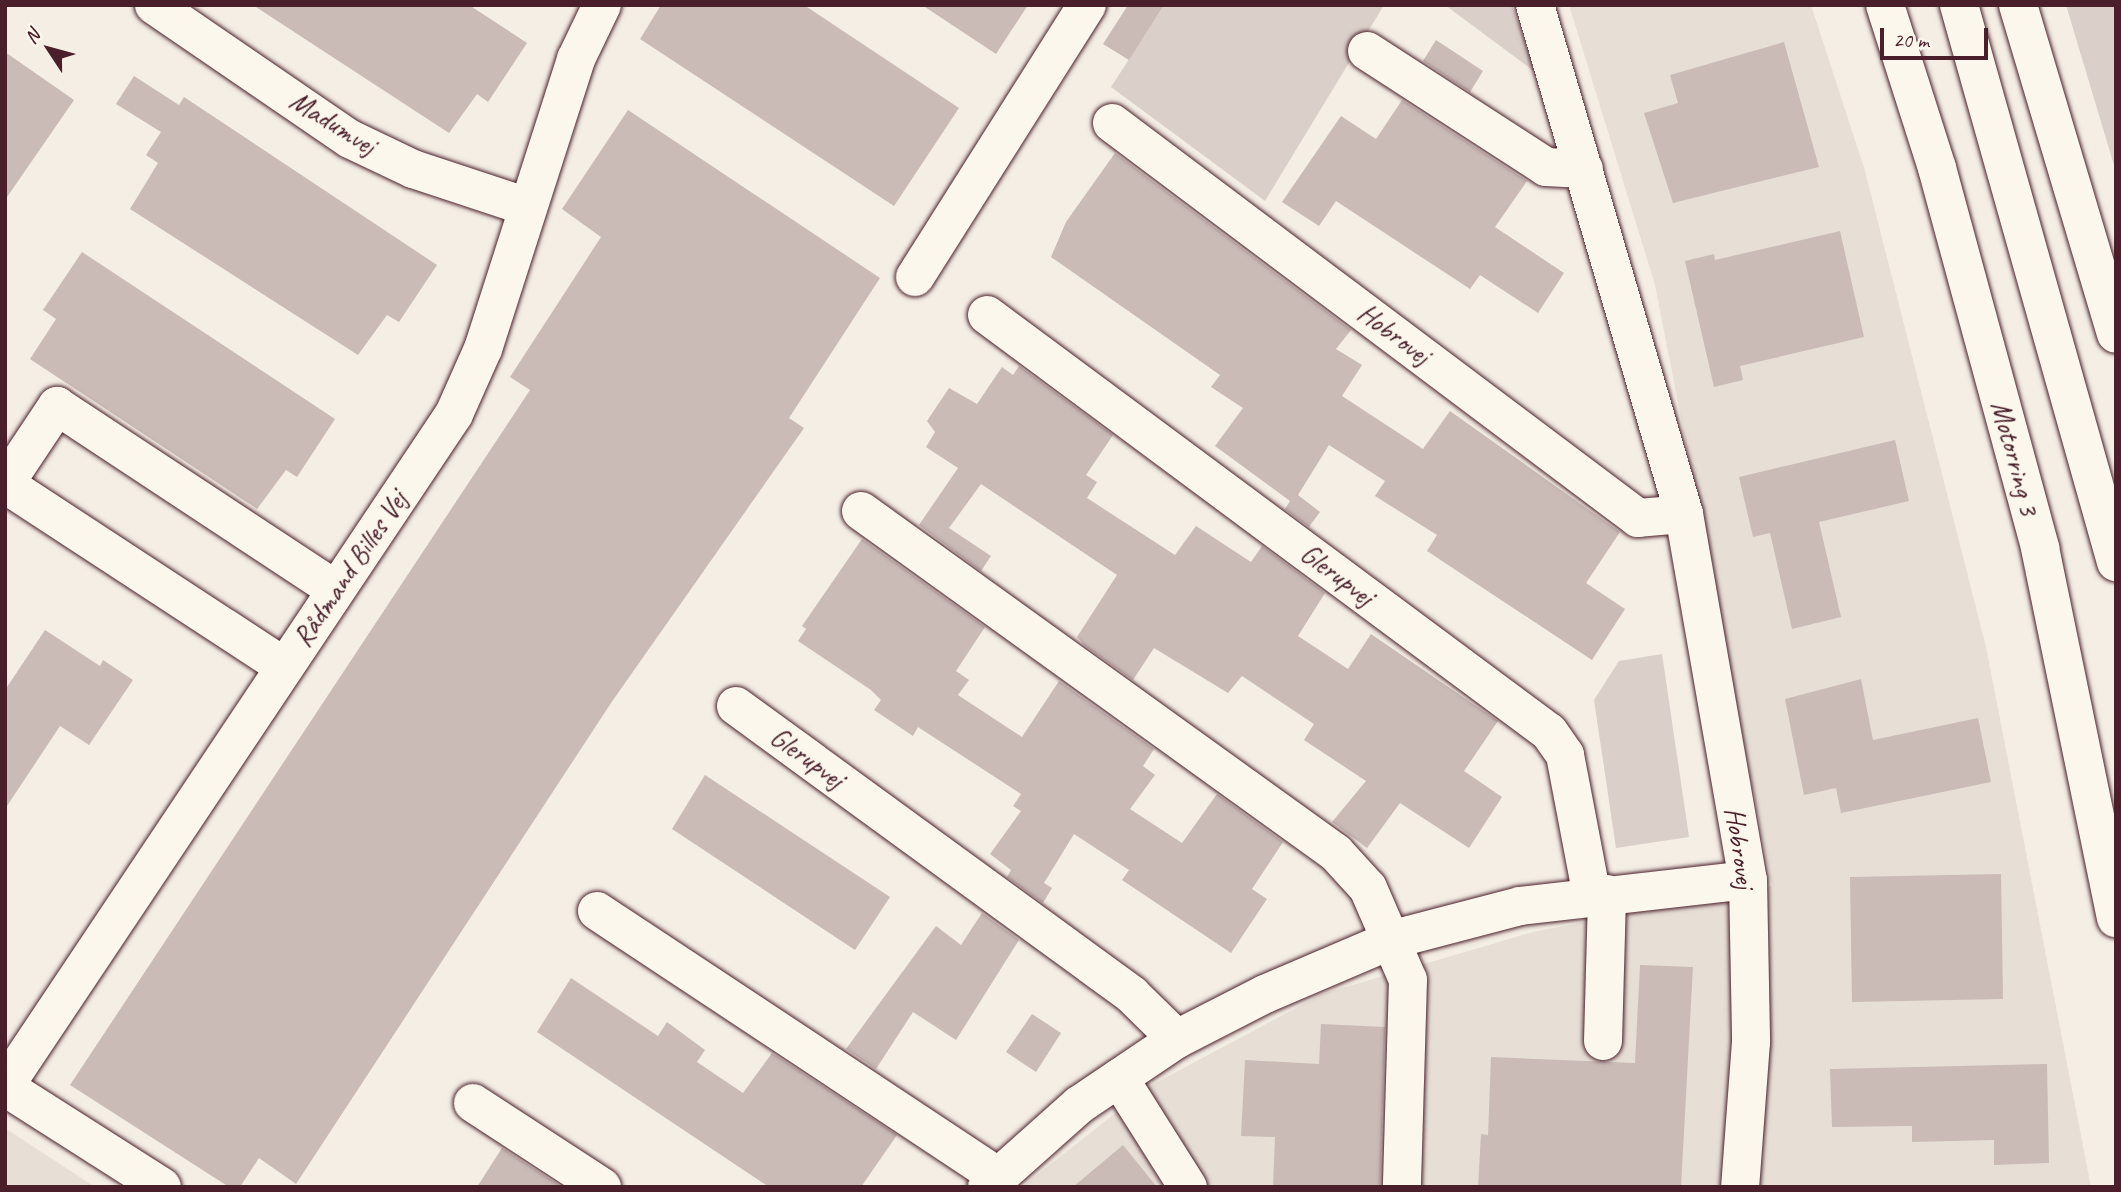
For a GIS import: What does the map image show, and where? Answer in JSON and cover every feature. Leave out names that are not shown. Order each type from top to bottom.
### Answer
[{"type":"main road","name":"Madumvej","points":[[154,5],[350,139],[413,169],[528,207]]},
{"type":"main road","name":"Rådmand Billes Vej","points":[[9,1096],[285,667],[454,414],[483,349],[576,59],[602,5]]},
{"type":"main road","points":[[915,277],[1087,5]]},
{"type":"main road","name":"Hobrovej","points":[[1535,5],[1684,514],[1748,880],[1751,1042],[1740,1187]]},
{"type":"main road","name":"Motorring 3","points":[[1885,5],[1937,168],[2040,548],[2116,918]]},
{"type":"main road","points":[[1959,5],[2116,562]]},
{"type":"main road","points":[[2018,5],[2116,334]]},
{"type":"main road","points":[[1367,51],[1546,167],[1584,169]]},
{"type":"main road","name":"Hobrovej","points":[[1112,123],[1638,518],[1684,514]]},
{"type":"main road","name":"Glerupvej","points":[[987,314],[1549,732],[1565,755],[1599,895],[1602,1041]]},
{"type":"main road","points":[[285,667],[5,484],[57,406],[336,590]]},
{"type":"main road","points":[[861,511],[1336,853],[1368,888],[1394,939],[1408,981],[1402,1187]]},
{"type":"main road","name":"Glerupvej","points":[[737,706],[1132,995],[1177,1039]]},
{"type":"main road","points":[[597,911],[993,1181],[1079,1105],[1177,1039],[1265,994],[1394,939],[1520,906],[1748,880]]},
{"type":"main road","points":[[1119,1078],[1188,1187]]},
{"type":"main road","points":[[9,1096],[162,1187]]},
{"type":"main road","points":[[473,1103],[602,1187]]},
{"type":"shaded area","points":[[1164,5],[1384,5],[1265,201],[1111,87]]},
{"type":"shaded area","points":[[1445,5],[1512,5],[1535,72]]},
{"type":"shaded area","points":[[1569,5],[1811,5],[1865,171],[1986,647],[2091,1187],[1022,1187],[1148,1087],[1322,994],[1533,932],[1772,886],[1655,285]]},
{"type":"shaded area","points":[[2066,5],[2116,5],[2116,172]]},
{"type":"shaded area","points":[[1662,654],[1689,837],[1616,848],[1594,700],[1619,661]]},
{"type":"shaded area","points":[[5,1128],[95,1187],[5,1187]]},
{"type":"building","points":[[253,5],[469,5],[527,43],[488,102],[477,94],[449,133]]},
{"type":"building","points":[[661,5],[804,5],[959,108],[894,206],[640,39]]},
{"type":"building","points":[[922,5],[1028,5],[996,54]]},
{"type":"building","points":[[1128,5],[1164,5],[1129,60],[1103,44]]},
{"type":"building","points":[[1436,40],[1483,71],[1470,92],[1423,61]]},
{"type":"building","points":[[1784,42],[1819,167],[1673,203],[1644,113],[1678,103],[1670,75]]},
{"type":"building","points":[[5,52],[74,100],[5,200]]},
{"type":"building","points":[[134,76],[179,105],[184,97],[437,265],[399,322],[387,315],[358,355],[130,209],[158,163],[146,155],[161,132],[116,104]]},
{"type":"building","points":[[1402,100],[1527,181],[1495,227],[1564,273],[1538,313],[1480,275],[1470,289],[1336,201],[1319,226],[1282,202],[1341,116],[1376,139]]},
{"type":"building","points":[[628,110],[880,278],[789,418],[804,428],[611,703],[296,1184],[259,1158],[240,1187],[229,1187],[70,1085],[530,390],[510,377],[601,237],[562,209]]},
{"type":"building","points":[[1115,153],[1351,330],[1336,349],[1362,365],[1342,396],[1423,449],[1450,411],[1620,532],[1586,583],[1625,609],[1592,660],[1427,551],[1437,535],[1375,496],[1385,481],[1329,445],[1298,495],[1320,512],[1309,527],[1285,509],[1290,501],[1215,446],[1243,408],[1211,387],[1220,375],[1051,257],[1066,222]]},
{"type":"building","points":[[1840,231],[1864,337],[1740,366],[1743,380],[1714,387],[1685,261],[1714,254],[1715,260]]},
{"type":"building","points":[[82,252],[335,419],[297,477],[286,470],[257,509],[30,359],[56,319],[43,310]]},
{"type":"building","points":[[1019,366],[1113,435],[1086,475],[1097,482],[1087,498],[1175,555],[1196,526],[1251,562],[1262,546],[1325,593],[1298,636],[1348,669],[1371,634],[1498,721],[1464,771],[1502,797],[1469,848],[1400,803],[1367,848],[1332,822],[1366,781],[1304,740],[1314,724],[1242,676],[1228,693],[1154,648],[1133,680],[1084,645],[1077,637],[1117,575],[981,484],[949,528],[991,556],[981,571],[919,525],[958,468],[926,447],[935,432],[927,421],[949,388],[977,404],[1002,367],[1013,375]]},
{"type":"building","points":[[1895,440],[1909,501],[1819,522],[1841,617],[1792,629],[1770,533],[1753,537],[1739,477]]},
{"type":"building","points":[[862,539],[985,627],[956,671],[969,680],[958,695],[1022,737],[1059,681],[1154,749],[1143,766],[1155,775],[1130,809],[1182,843],[1217,794],[1283,842],[1252,889],[1267,899],[1231,953],[1122,880],[1129,870],[1074,834],[1044,883],[1052,888],[1043,903],[1007,877],[1011,870],[990,854],[1021,811],[1013,806],[1021,794],[918,727],[913,736],[874,710],[881,700],[871,690],[798,641],[806,629],[802,626]]},
{"type":"building","points":[[45,630],[100,666],[103,660],[133,680],[89,745],[60,726],[5,809],[5,690]]},
{"type":"building","points":[[1861,679],[1873,740],[1978,718],[1991,782],[1841,813],[1836,788],[1804,795],[1785,699]]},
{"type":"building","points":[[705,775],[890,897],[855,950],[672,829]]},
{"type":"building","points":[[2001,874],[2003,999],[1852,1002],[1850,877]]},
{"type":"building","points":[[982,913],[1019,940],[956,1040],[913,1012],[876,1069],[846,1049],[936,926],[961,945]]},
{"type":"building","points":[[1640,965],[1693,967],[1681,1187],[1478,1187],[1481,1134],[1488,1135],[1491,1057],[1635,1063]]},
{"type":"building","points":[[571,978],[658,1036],[667,1022],[705,1050],[697,1062],[743,1093],[772,1053],[897,1135],[861,1187],[769,1187],[537,1032]]},
{"type":"building","points":[[1032,1014],[1061,1033],[1036,1072],[1006,1052]]},
{"type":"building","points":[[1321,1024],[1385,1027],[1380,1187],[1273,1187],[1275,1137],[1241,1136],[1245,1060],[1319,1064]]},
{"type":"building","points":[[2047,1064],[2049,1163],[1994,1165],[1994,1140],[1912,1142],[1912,1126],[1832,1127],[1830,1069]]},
{"type":"building","points":[[1123,1145],[1157,1187],[1073,1187]]},
{"type":"building","points":[[502,1148],[562,1187],[477,1187]]}]
